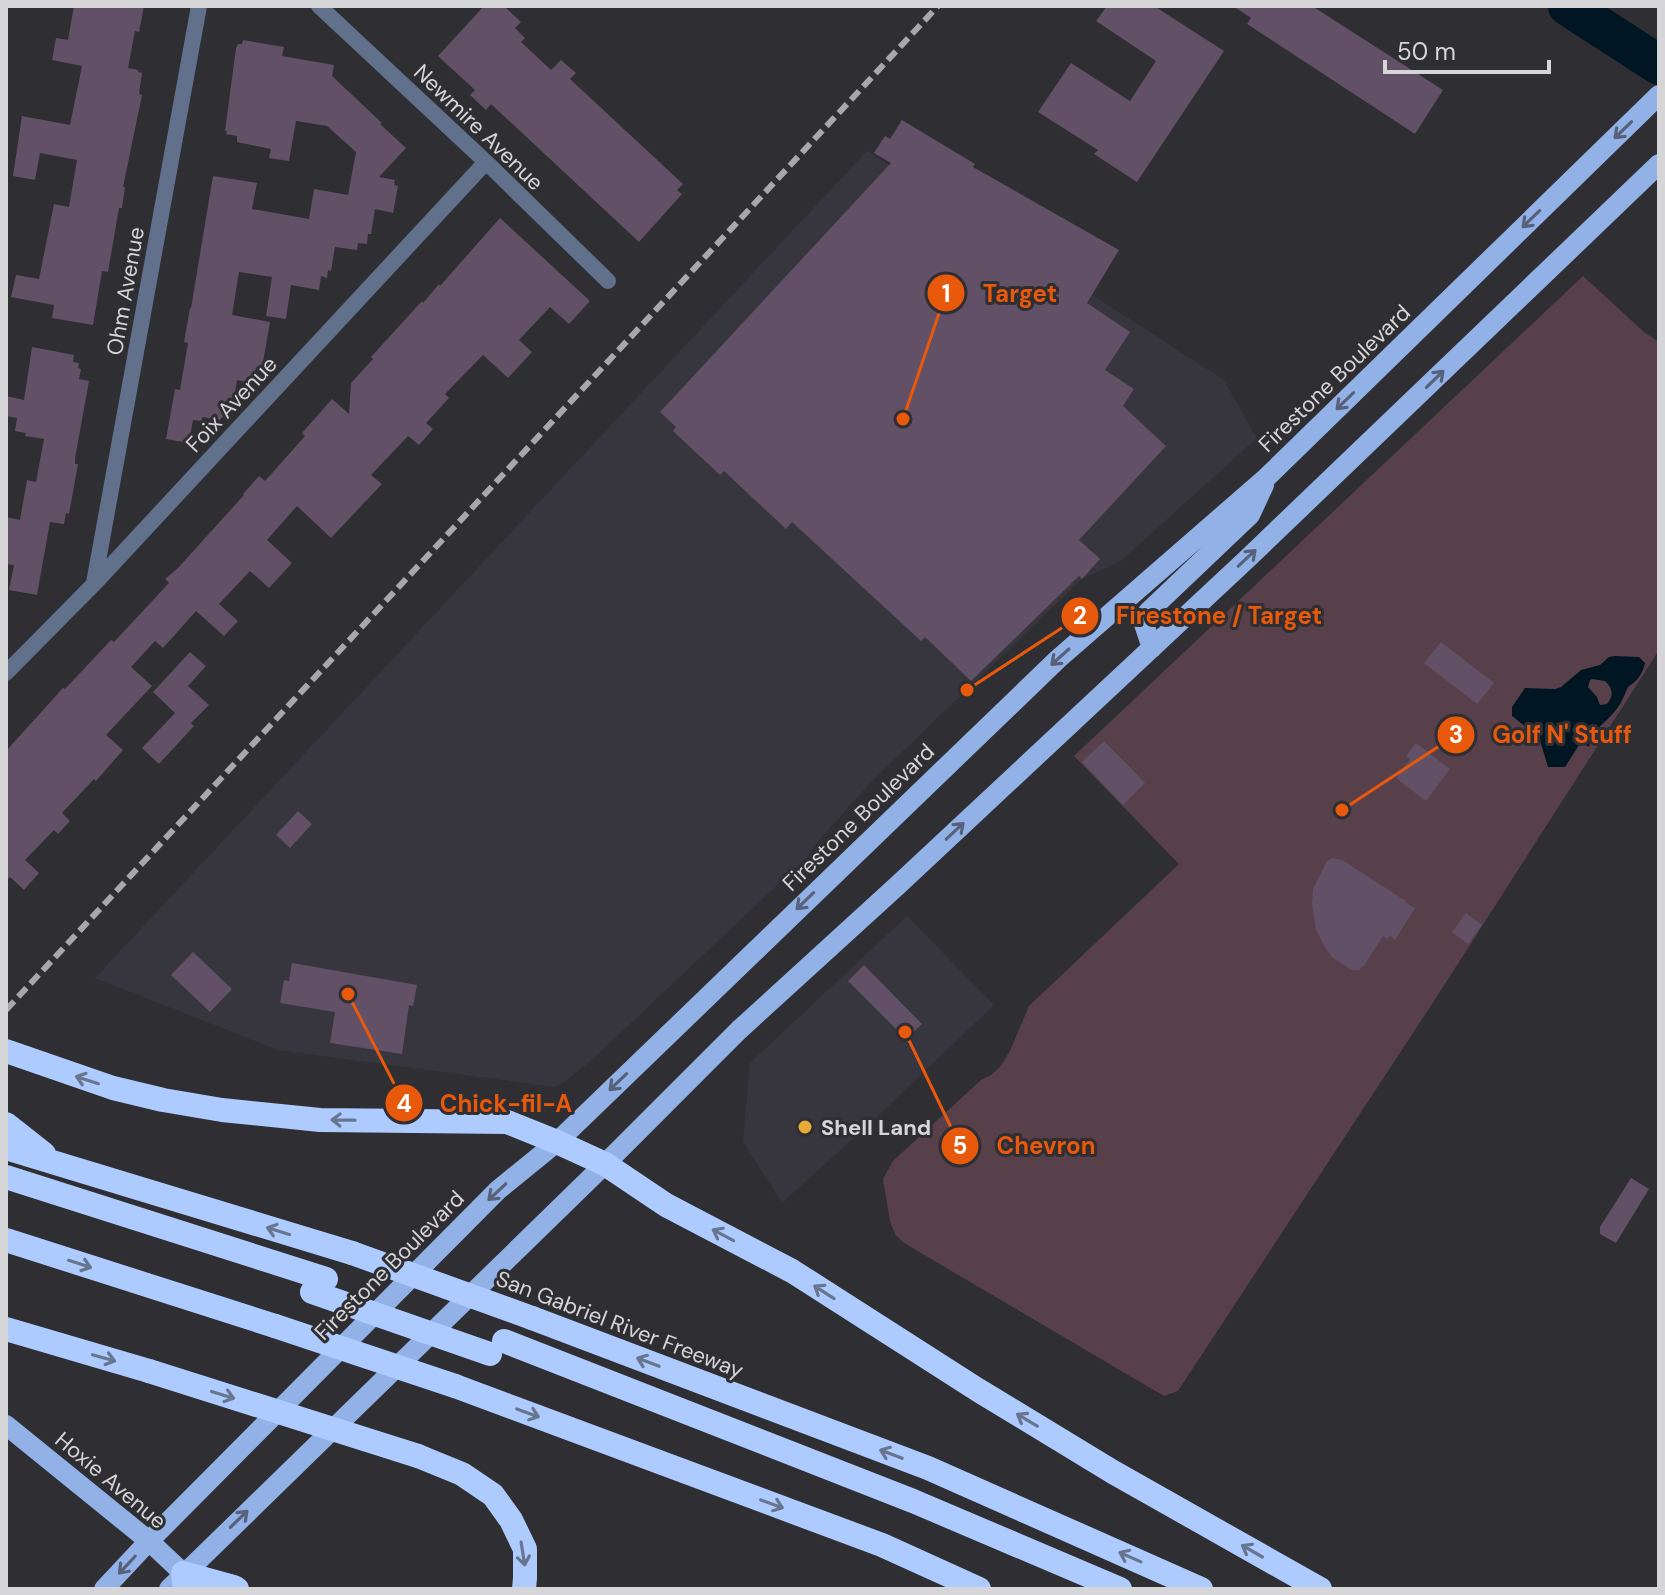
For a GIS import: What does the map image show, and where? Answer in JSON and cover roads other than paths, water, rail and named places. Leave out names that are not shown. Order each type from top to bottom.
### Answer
[{"type":"highway","points":[[6,1051],[113,1088],[222,1110],[320,1120],[507,1122],[557,1142],[605,1164],[666,1205],[792,1271],[1113,1472],[1320,1589]]},
{"type":"highway","points":[[6,1124],[55,1163]]},
{"type":"highway","name":"San Gabriel River Freeway","points":[[6,1148],[352,1253],[532,1318],[928,1468],[1201,1589]]},
{"type":"highway","points":[[6,1177],[497,1347],[913,1501],[1120,1589]]},
{"type":"highway","points":[[6,1192],[319,1286]]},
{"type":"highway","points":[[6,1240],[455,1386],[882,1545],[979,1589]]},
{"type":"highway","points":[[6,1329],[418,1456],[462,1474],[493,1495],[511,1520],[525,1549],[524,1589]]},
{"type":"highway","points":[[497,1347],[643,1410],[864,1496],[1084,1589]]},
{"type":"highway","points":[[179,1584],[237,1589]]},
{"type":"main road","name":"Firestone Boulevard","points":[[104,1589],[498,1190],[557,1142],[1058,659],[1267,477],[1659,95]]},
{"type":"main road","points":[[179,1584],[739,1030],[1152,648],[1659,164]]},
{"type":"main road","points":[[1152,648],[1144,624],[1148,612],[1250,515],[1267,477]]},
{"type":"main road","name":"Hoxie Avenue","points":[[6,1425],[149,1541],[179,1584]]},
{"type":"street","name":"Ohm Avenue","points":[[94,584],[199,6]]},
{"type":"street","name":"Newmire Avenue","points":[[319,6],[608,281]]},
{"type":"street","name":"Foix Avenue","points":[[6,673],[94,584],[486,162]]},
{"type":"water","points":[[1609,657],[1639,657],[1645,663],[1618,707],[1593,736],[1589,747],[1581,742],[1565,767],[1548,767],[1539,737],[1512,716],[1512,707],[1525,688],[1561,687],[1581,670],[1600,665]],"holes":[[[1592,679],[1605,681],[1612,695],[1607,704],[1600,705],[1588,687]]]},
{"type":"waterway","points":[[1568,6],[1659,65]]},
{"type":"railway","points":[[6,1010],[938,6]]},
{"type":"place","name":"Target","points":[[903,419]]},
{"type":"place","name":"Firestone / Target","points":[[967,690]]},
{"type":"place","name":"Golf N' Stuff","points":[[1342,810]]},
{"type":"place","name":"Chick-fil-A","points":[[348,994]]},
{"type":"place","name":"Chevron","points":[[905,1032]]},
{"type":"place","name":"Shell Land","points":[[805,1127]]}]
